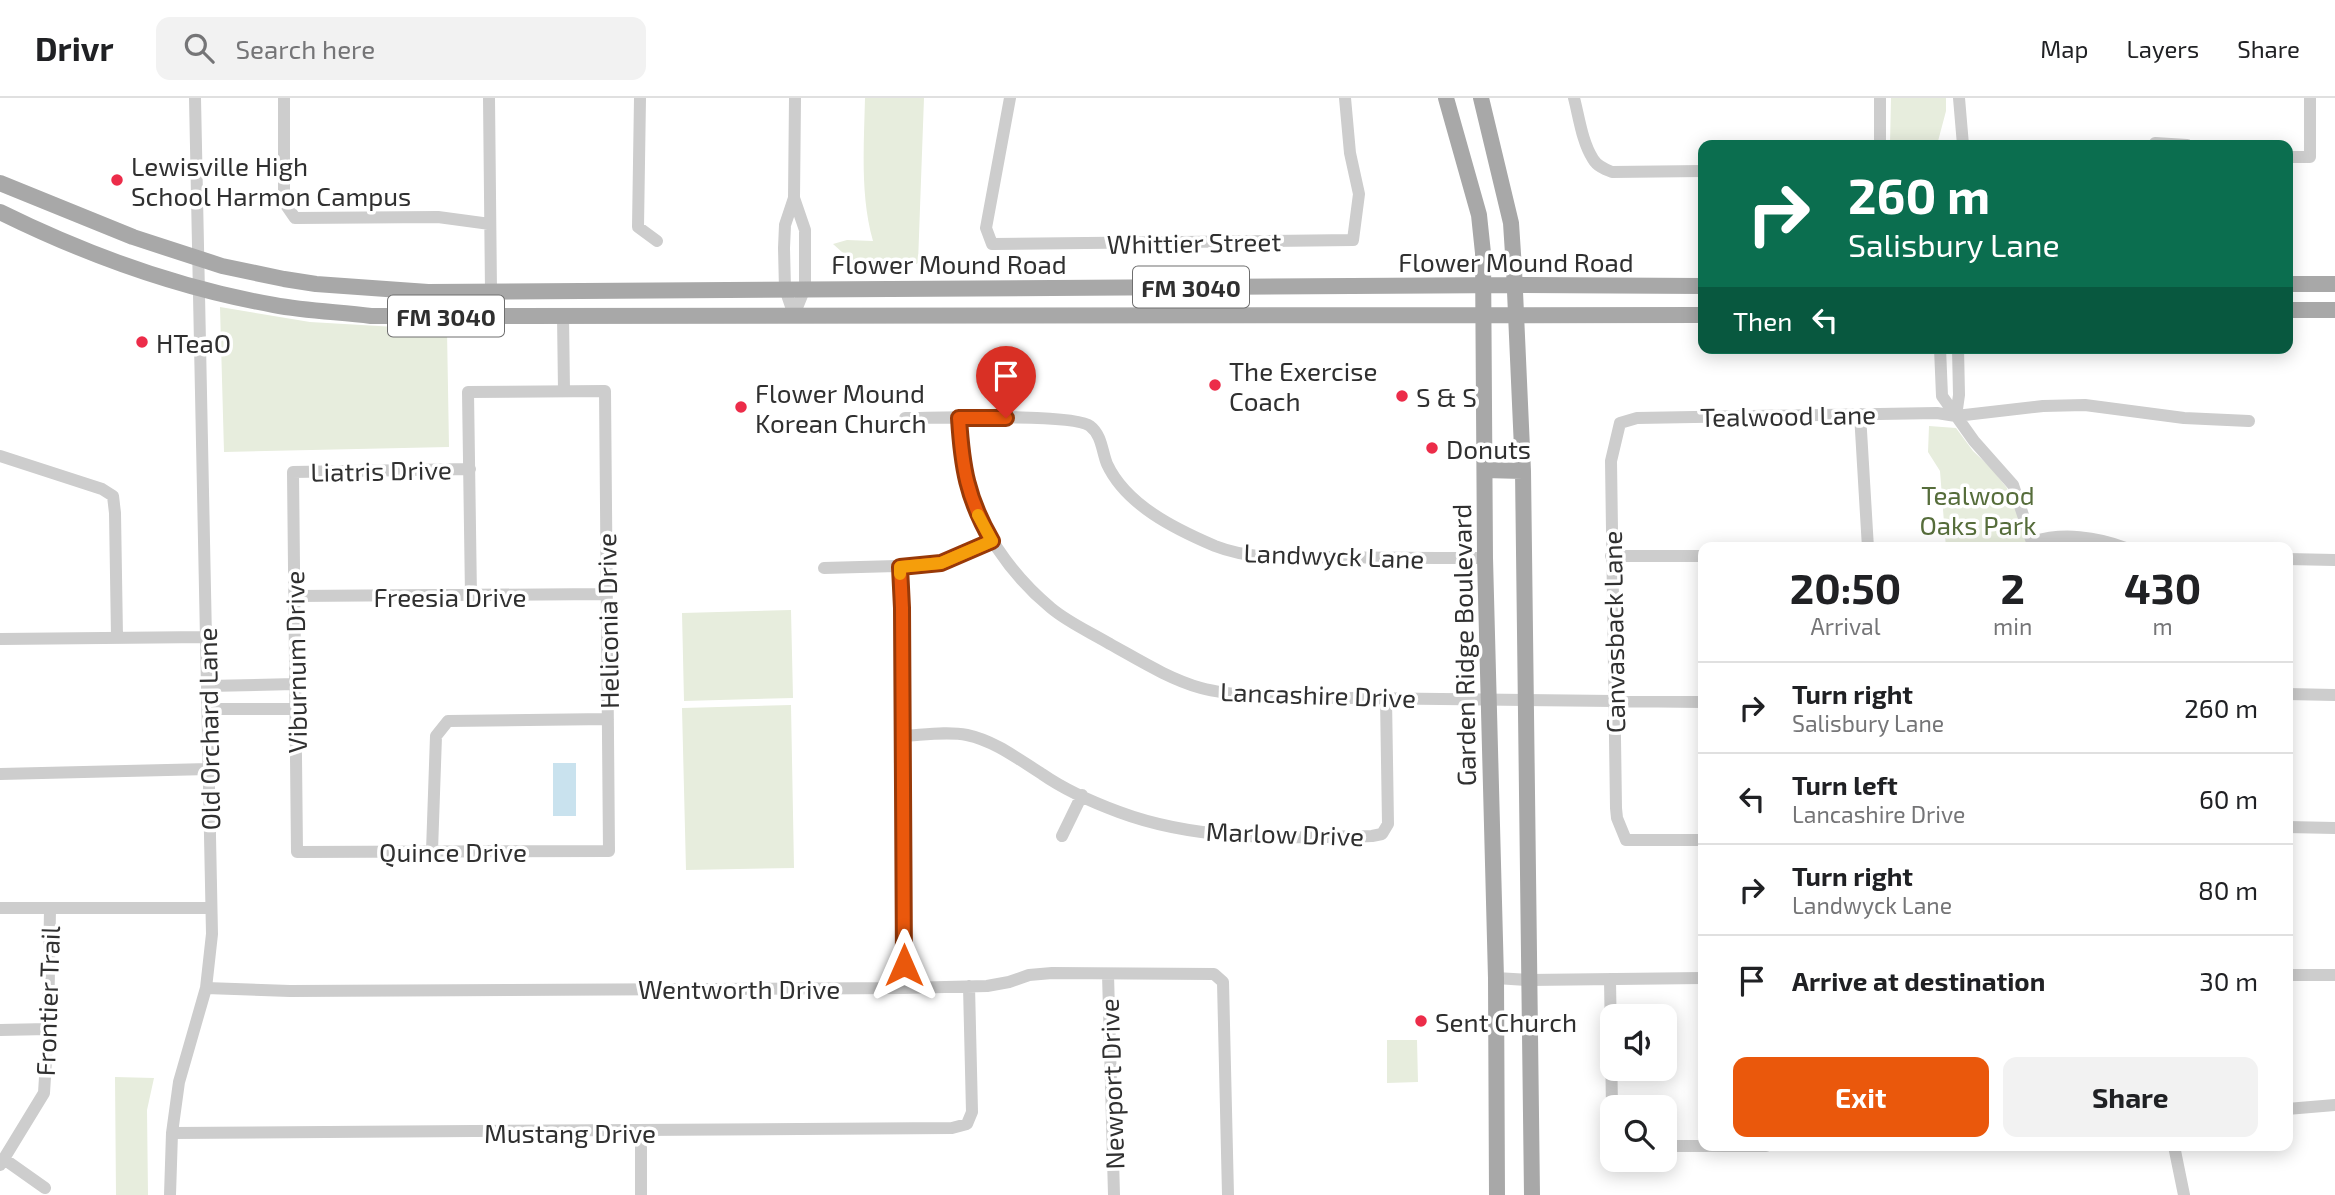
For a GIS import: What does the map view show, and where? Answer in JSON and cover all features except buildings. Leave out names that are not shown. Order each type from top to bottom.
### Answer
[{"type":"main road","name":"Garden Ridge Boulevard","points":[[1446,98],[1479,215],[1484,285],[1485,558],[1496,978],[1497,1195]]},
{"type":"main road","points":[[1481,98],[1511,223],[1516,314],[1523,471],[1532,1195]]},
{"type":"main road","name":"FM 3040","points":[[0,183],[133,237],[199,259]]},
{"type":"main road","name":"FM 3040","points":[[0,212],[60,242],[142,272],[205,290]]},
{"type":"main road","name":"Flower Mound Road","points":[[199,259],[273,277],[335,286],[428,292],[805,288],[1698,286]]},
{"type":"main road","points":[[2293,284],[2335,284]]},
{"type":"main road","name":"Flower Mound Road","points":[[205,290],[276,305],[371,316],[1698,315]]},
{"type":"main road","points":[[2293,310],[2335,310]]},
{"type":"main road","points":[[1485,470],[1523,471]]},
{"type":"street","name":"Old Orchard Lane","points":[[170,1195],[172,1133],[179,1082],[206,988],[212,934],[205,290],[199,259],[195,98]]},
{"type":"street","points":[[284,98],[284,202],[295,218],[438,217],[491,224]]},
{"type":"street","points":[[489,98],[491,291]]},
{"type":"street","points":[[640,98],[638,227],[657,241]]},
{"type":"street","points":[[794,315],[785,289],[785,225],[794,198],[795,98]]},
{"type":"street","name":"Whittier Street","points":[[1010,98],[986,228],[992,244],[1353,240],[1359,194],[1350,153],[1345,98]]},
{"type":"street","points":[[1574,98],[1586,141],[1593,159],[1600,167],[1612,172],[1698,171]]},
{"type":"street","points":[[1880,98],[1880,140]]},
{"type":"street","points":[[1959,98],[1963,140]]},
{"type":"street","points":[[2293,157],[2310,157],[2310,98]]},
{"type":"street","points":[[794,198],[805,230],[805,288],[794,315]]},
{"type":"street","points":[[471,596],[468,392],[564,391],[563,315]]},
{"type":"street","points":[[1940,354],[1942,396],[1974,441],[2013,485],[2033,542]]},
{"type":"street","points":[[1956,416],[1959,395],[1958,354]]},
{"type":"street","name":"Heliconia Drive","points":[[564,391],[605,391],[609,851]]},
{"type":"street","name":"Tealwood Lane","points":[[1620,423],[1637,418],[1937,413],[1956,416],[2043,406],[2085,405],[2184,418],[2249,421]]},
{"type":"street","points":[[1860,414],[1868,542]]},
{"type":"street","name":"Landwyck Lane","points":[[905,418],[1030,418],[1079,421],[1091,426],[1103,445],[1107,463],[1121,488],[1140,505],[1177,528],[1228,551],[1280,557],[1485,558]]},
{"type":"street","name":"Lancashire Drive","points":[[959,418],[964,476],[975,509],[992,541],[1022,580],[1051,609],[1079,627],[1147,665],[1185,682],[1229,694],[1259,697],[1698,702]]},
{"type":"street","name":"Canvasback Lane","points":[[1620,423],[1611,461],[1617,818],[1626,840],[1698,840]]},
{"type":"street","points":[[0,456],[102,489],[113,496],[117,637]]},
{"type":"street","name":"Liatris Drive","points":[[293,472],[470,469]]},
{"type":"street","name":"Viburnum Drive","points":[[293,472],[297,852]]},
{"type":"street","points":[[2040,542],[2049,537],[2064,536],[2104,542]]},
{"type":"street","points":[[824,568],[900,567],[941,563],[992,541]]},
{"type":"street","points":[[1611,556],[1698,556]]},
{"type":"street","points":[[2293,559],[2335,560]]},
{"type":"street","points":[[900,567],[904,988]]},
{"type":"street","name":"Freesia Drive","points":[[294,596],[606,594]]},
{"type":"street","points":[[0,639],[207,637]]},
{"type":"street","points":[[208,686],[295,684]]},
{"type":"street","points":[[2293,694],[2335,695]]},
{"type":"street","name":"Marlow Drive","points":[[903,736],[964,734],[998,746],[1041,774],[1119,812],[1185,829],[1230,835],[1295,838],[1382,834],[1388,824],[1385,698]]},
{"type":"street","points":[[208,709],[296,709]]},
{"type":"street","points":[[432,850],[436,736],[448,721],[608,719]]},
{"type":"street","points":[[0,774],[209,769]]},
{"type":"street","points":[[1062,836],[1082,795]]},
{"type":"street","points":[[2293,827],[2335,828]]},
{"type":"street","name":"Quince Drive","points":[[297,852],[609,851]]},
{"type":"street","points":[[0,908],[211,908]]},
{"type":"street","name":"Frontier Trail","points":[[2,1162],[44,1093],[50,909]]},
{"type":"street","name":"Wentworth Drive","points":[[206,988],[290,992],[904,988],[987,986],[1029,975],[1052,973],[1214,974],[1223,982],[1228,1195]]},
{"type":"street","name":"Newport Drive","points":[[1108,974],[1114,1195]]},
{"type":"street","points":[[2293,975],[2335,975]]},
{"type":"street","points":[[1496,978],[1698,978]]},
{"type":"street","points":[[1610,979],[1612,1095]]},
{"type":"street","name":"Mustang Drive","points":[[172,1133],[951,1128],[967,1124],[972,1112],[969,986]]},
{"type":"street","points":[[0,1030],[48,1029]]},
{"type":"street","points":[[2293,1108],[2335,1105]]},
{"type":"street","points":[[640,1195],[641,1131]]},
{"type":"street","points":[[1677,1146],[1698,1146]]},
{"type":"street","points":[[2175,1151],[2184,1195]]},
{"type":"street","points":[[2,1162],[45,1188]]},
{"type":"green space","points":[[865,98],[924,98],[918,263],[892,273],[882,274],[862,268],[833,244],[847,240],[873,241],[864,188]]},
{"type":"green space","points":[[1891,98],[1946,98],[1946,111],[1938,140],[1890,140]]},
{"type":"green space","points":[[220,307],[310,322],[447,330],[449,447],[224,452]]},
{"type":"green space","name":"Tealwood Oaks Park","points":[[1929,426],[1956,428],[2007,488],[2027,542],[1946,542],[1940,471],[1928,452]]},
{"type":"green space","points":[[791,610],[793,698],[684,701],[682,613]]},
{"type":"green space","points":[[791,705],[794,868],[686,870],[682,708]]},
{"type":"green space","points":[[1387,1040],[1417,1040],[1418,1082],[1387,1083]]},
{"type":"green space","points":[[115,1077],[154,1078],[147,1110],[148,1195],[116,1195]]},
{"type":"water","points":[[553,763],[576,763],[576,816],[553,816]]},
{"type":"slow traffic","points":[[900,574],[900,567],[941,563],[992,541],[978,515]]},
{"type":"place","name":"Lewisville High School Harmon Campus","points":[[117,180]]},
{"type":"place","name":"HTeaO","points":[[142,342]]},
{"type":"place","name":"The Exercise Coach","points":[[1215,385]]},
{"type":"place","name":"S & S","points":[[1402,396]]},
{"type":"place","name":"Flower Mound Korean Church","points":[[741,407]]},
{"type":"place","name":"Donuts","points":[[1432,448]]},
{"type":"place","name":"Sent Church","points":[[1421,1021]]},
{"type":"route","points":[[904,965],[900,567],[941,563],[992,541],[975,509],[964,476],[959,418],[1006,418]]}]
